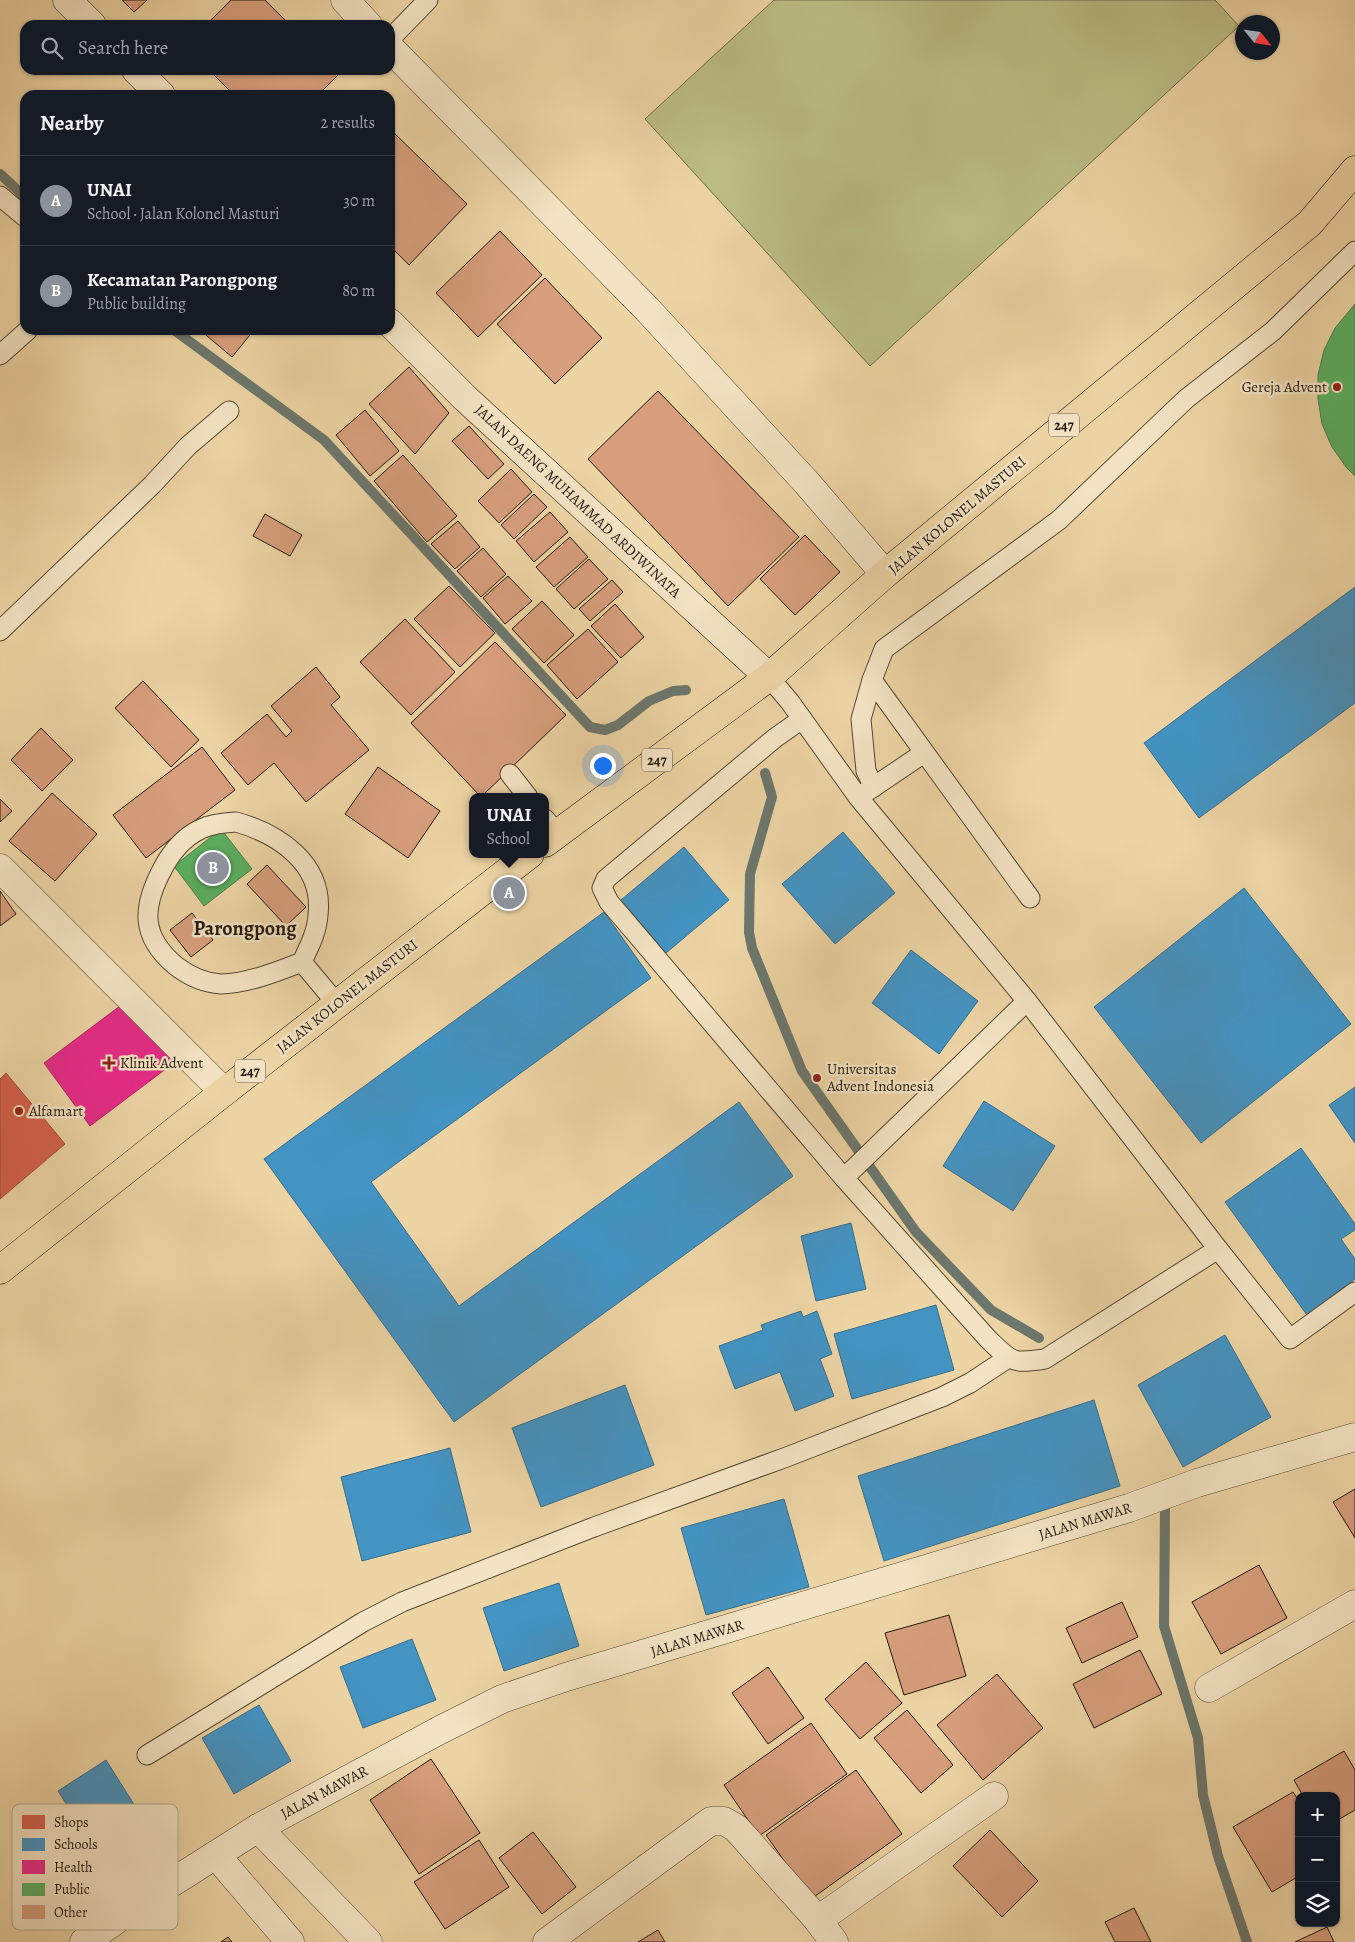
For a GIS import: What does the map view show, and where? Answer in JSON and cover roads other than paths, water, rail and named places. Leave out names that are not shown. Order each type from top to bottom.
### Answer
[{"type":"main road","name":"JALAN KOLONEL MASTURI","points":[[549,832],[769,677],[885,574],[1310,223],[1355,170]]},
{"type":"main road","name":"JALAN KOLONEL MASTURI","points":[[3,1261],[525,858]]},
{"type":"street","points":[[67,0],[87,20]]},
{"type":"street","points":[[345,0],[363,20]]},
{"type":"street","points":[[395,53],[647,309],[808,483],[885,574]]},
{"type":"street","points":[[141,75],[156,90]]},
{"type":"street","name":"JALAN DAENG MUHAMMAD ARDIWINATA","points":[[395,328],[465,398],[769,677]]},
{"type":"street","points":[[0,868],[224,1092]]},
{"type":"street","name":"JALAN MAWAR","points":[[178,1879],[258,1828],[440,1730],[502,1699],[566,1677],[1129,1508],[1197,1483],[1355,1437]]},
{"type":"street","points":[[1209,1688],[1355,1604]]},
{"type":"street","points":[[818,1920],[994,1796]]},
{"type":"street","points":[[547,1942],[711,1821],[724,1822],[736,1828],[818,1920],[834,1942]]},
{"type":"street","points":[[258,1828],[368,1942]]},
{"type":"street","points":[[216,1855],[290,1942]]},
{"type":"street","name":"JALAN MAWAR","points":[[84,1942],[102,1930]]},
{"type":"lane","points":[[395,34],[428,0]]},
{"type":"lane","points":[[0,196],[20,214]]},
{"type":"lane","points":[[866,792],[861,719],[872,680],[884,649],[1059,520],[1186,399],[1273,331],[1355,251]]},
{"type":"lane","points":[[0,355],[22,335]]},
{"type":"lane","points":[[0,631],[152,485],[188,446],[230,411]]},
{"type":"lane","points":[[769,677],[802,719],[866,792],[1218,1249],[1290,1339],[1355,1292]]},
{"type":"lane","points":[[872,680],[1030,898]]},
{"type":"lane","points":[[802,719],[775,738],[606,879],[602,888],[609,902],[849,1174],[988,1339],[1008,1358],[1021,1362],[1045,1359],[1218,1249]]},
{"type":"lane","points":[[866,792],[924,752]]},
{"type":"lane","points":[[510,774],[525,793]]},
{"type":"lane","points":[[236,822],[270,834],[303,861],[314,878],[319,914],[314,937],[302,962],[258,976],[223,984],[196,979],[169,960],[156,943],[149,928],[147,911],[151,892],[158,877],[169,857],[185,839],[199,830],[218,824],[236,822]]},
{"type":"lane","points":[[302,962],[337,1004]]},
{"type":"lane","points":[[849,1174],[1026,1001]]},
{"type":"lane","points":[[147,1755],[363,1622],[402,1602],[594,1527],[784,1458],[942,1397],[970,1383],[1008,1358]]},
{"type":"waterway","points":[[0,174],[20,192]]},
{"type":"waterway","points":[[181,335],[324,440],[590,727],[605,730],[618,725],[649,701],[673,691],[686,690]]},
{"type":"waterway","points":[[765,773],[772,797],[750,874],[749,932],[752,948],[802,1071],[916,1232],[991,1310],[1039,1338]]},
{"type":"waterway","points":[[1165,1506],[1164,1626],[1198,1738],[1203,1795],[1218,1856],[1247,1942]]},
{"type":"place","name":"Gereja Advent","points":[[1337,387]]},
{"type":"place","name":"Kecamatan Parongpong","points":[[213,868]]},
{"type":"place","name":"UNAI","points":[[509,893]]},
{"type":"place","name":"Klinik Advent","points":[[109,1063]]},
{"type":"place","name":"Universitas Advent Indonesia","points":[[817,1078]]},
{"type":"place","name":"Alfamart","points":[[19,1111]]},
{"type":"district","name":"Parongpong","points":[[245,928]]}]
